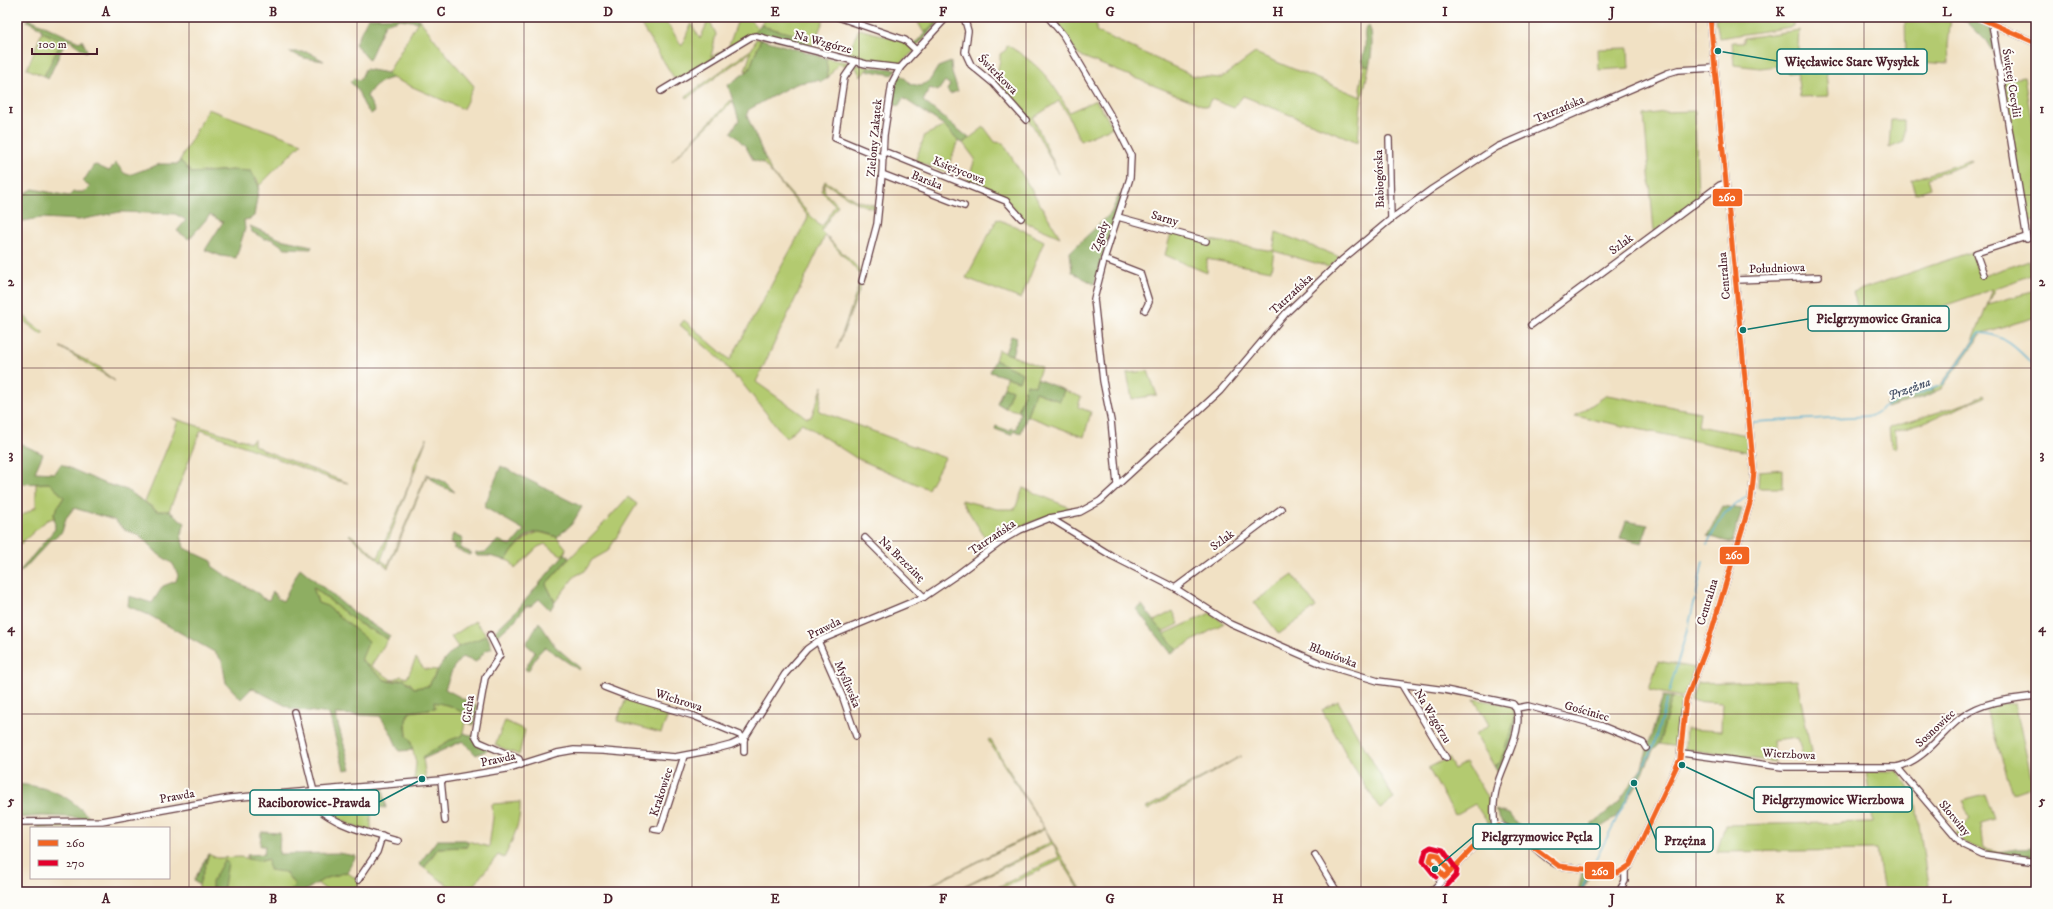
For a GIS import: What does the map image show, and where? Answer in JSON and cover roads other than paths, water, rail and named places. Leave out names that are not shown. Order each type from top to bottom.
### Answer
[{"type":"street","points":[[838,17],[905,40],[916,50]]},
{"type":"street","name":"Zielony Zakątek","points":[[862,281],[877,224],[889,92],[894,76],[947,17]]},
{"type":"street","name":"Świerkowa","points":[[964,17],[968,31],[965,52],[971,65],[994,84],[1026,120]]},
{"type":"street","name":"Zgody","points":[[1048,17],[1063,35],[1115,123],[1130,155],[1130,178],[1104,259],[1094,299],[1103,381],[1111,421],[1117,484]]},
{"type":"street","name":"Centralna","points":[[1625,870],[1634,858],[1679,764],[1682,753],[1683,721],[1686,700],[1706,649],[1753,488],[1754,472],[1710,17]]},
{"type":"street","points":[[1977,17],[2036,43]]},
{"type":"street","name":"Świętej Cecylii","points":[[1984,275],[1976,253],[2027,238],[1992,24]]},
{"type":"street","name":"Na Wzgórze","points":[[661,91],[751,37],[756,36],[855,62],[900,68]]},
{"type":"street","points":[[855,62],[844,78],[835,138],[883,158]]},
{"type":"street","name":"Tatrzańska","points":[[924,597],[1006,538],[1020,530],[1050,518],[1088,510],[1100,501],[1117,484],[1181,429],[1220,391],[1286,313],[1343,259],[1391,219],[1438,185],[1497,147],[1668,73],[1678,70],[1715,68]]},
{"type":"street","name":"Babiogórska","points":[[1389,139],[1391,219]]},
{"type":"street","name":"Księżycowa","points":[[883,151],[1006,201],[1021,218]]},
{"type":"street","name":"Barska","points":[[882,174],[964,206]]},
{"type":"street","name":"Szlak","points":[[1531,325],[1720,185],[1726,183]]},
{"type":"street","name":"Sarny","points":[[1118,217],[1206,241]]},
{"type":"street","points":[[1104,259],[1140,273],[1149,302],[1145,310]]},
{"type":"street","name":"Południowa","points":[[1736,280],[1819,277]]},
{"type":"street","name":"Szlak","points":[[1175,588],[1281,509]]},
{"type":"street","name":"Błoniówka","points":[[1050,518],[1112,556],[1175,588],[1231,624],[1250,634],[1344,672],[1402,685],[1445,690],[1506,702],[1517,708]]},
{"type":"street","name":"Na Brzezinę","points":[[865,538],[924,597]]},
{"type":"street","name":"Prawda","points":[[17,822],[102,821],[209,801],[441,780],[521,765],[557,753],[574,750],[684,756],[731,745],[744,739],[785,674],[802,653],[818,641],[924,597]]},
{"type":"street","name":"Cicha","points":[[490,635],[500,655],[485,678],[475,735],[479,742],[518,759],[521,765]]},
{"type":"street","name":"Myśliwska","points":[[818,641],[843,698],[856,736]]},
{"type":"street","name":"Na Wzgórzu","points":[[1402,685],[1446,758]]},
{"type":"street","name":"Wichrowa","points":[[604,687],[630,697],[694,716],[740,735],[744,739]]},
{"type":"street","name":"Sosnowiec","points":[[1897,767],[1911,763],[1921,756],[1953,724],[1975,709],[1995,702],[2036,696]]},
{"type":"street","name":"Gościniec","points":[[1517,708],[1528,706],[1602,726],[1637,740],[1643,743],[1646,748]]},
{"type":"street","points":[[1495,827],[1493,807],[1497,785],[1513,742],[1519,714],[1517,708]]},
{"type":"street","points":[[294,712],[314,792]]},
{"type":"street","points":[[744,739],[744,752]]},
{"type":"street","name":"Wierzbowa","points":[[1682,753],[1782,767],[1897,767]]},
{"type":"street","name":"Krakowiec","points":[[654,829],[660,830],[684,756]]},
{"type":"street","name":"Słotwiny","points":[[1897,767],[1963,845],[1982,854],[2036,862]]},
{"type":"street","points":[[441,780],[445,822]]},
{"type":"street","points":[[306,793],[312,802],[334,820],[344,825],[398,840]]},
{"type":"street","points":[[1431,892],[1488,832],[1495,827],[1504,827],[1515,833],[1551,862],[1559,866],[1618,873],[1625,870],[1625,880],[1619,892]]},
{"type":"street","points":[[358,880],[377,852],[382,836]]},
{"type":"street","points":[[1315,855],[1337,892]]},
{"type":"waterway","name":"Przężna","points":[[1753,422],[1871,416],[1889,404],[1942,385],[1980,333],[1997,336],[2011,344],[2036,368]]},
{"type":"waterway","name":"Przężna","points":[[1707,544],[1724,514],[1747,496],[1750,490]]},
{"type":"waterway","name":"Przężna","points":[[1696,596],[1703,561]]},
{"type":"waterway","name":"Przężna","points":[[1689,624],[1695,599]]},
{"type":"waterway","name":"Przężna","points":[[1669,692],[1688,627]]},
{"type":"waterway","name":"Przężna","points":[[1592,867],[1654,744],[1667,699]]},
{"type":"waterway","name":"Przężna","points":[[1581,892],[1588,874]]},
{"type":"place","name":"Więcławice Stare Wysyłek","points":[[1718,51]]},
{"type":"place","name":"Pielgrzymowice Granica","points":[[1743,330]]},
{"type":"place","name":"Pielgrzymowice Wierzbowa","points":[[1682,765]]},
{"type":"place","name":"Raciborowice-Prawda","points":[[422,779]]},
{"type":"place","name":"Przężna","points":[[1634,783]]},
{"type":"place","name":"Pielgrzymowice Pętla","points":[[1435,869]]}]
